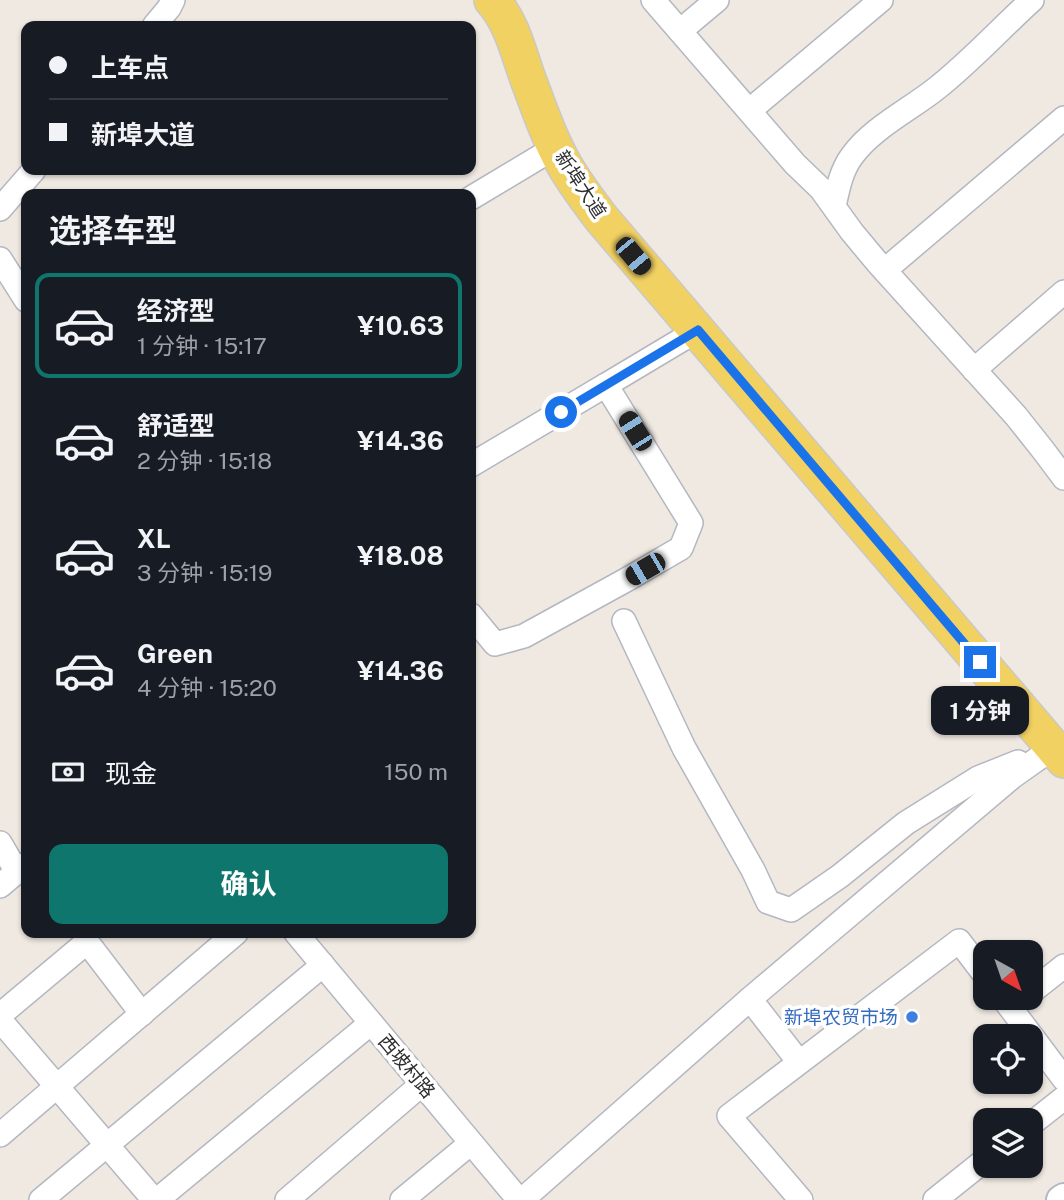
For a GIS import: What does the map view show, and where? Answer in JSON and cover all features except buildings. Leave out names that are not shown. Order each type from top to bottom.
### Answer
[{"type":"main road","name":"新埠大道","points":[[492,0],[511,29],[530,85],[564,164],[602,219],[1059,754]]},
{"type":"street","points":[[158,21],[173,0]]},
{"type":"street","points":[[653,0],[795,164],[821,189],[852,232],[1044,450],[1064,478]]},
{"type":"street","points":[[680,31],[717,0]]},
{"type":"street","points":[[750,110],[881,0]]},
{"type":"street","points":[[834,206],[841,176],[853,154],[897,115],[964,65],[1032,0]]},
{"type":"street","points":[[885,270],[1064,118]]},
{"type":"street","points":[[476,195],[556,147]]},
{"type":"street","points":[[0,208],[30,175]]},
{"type":"street","points":[[0,259],[21,292]]},
{"type":"street","points":[[974,370],[1064,292]]},
{"type":"street","points":[[476,462],[698,330]]},
{"type":"street","points":[[476,621],[495,643],[524,636],[681,548],[691,523],[606,385]]},
{"type":"street","points":[[624,621],[684,748],[768,902],[791,910],[840,876],[906,823],[978,778],[1059,754]]},
{"type":"street","points":[[521,1200],[750,999],[1012,777],[1059,754]]},
{"type":"street","points":[[0,843],[14,874]]},
{"type":"street","points":[[0,1135],[230,938]]},
{"type":"street","name":"西坡村路","points":[[300,938],[521,1200]]},
{"type":"street","points":[[801,1200],[729,1116],[959,941],[973,959]]},
{"type":"street","points":[[142,1014],[87,942],[0,1018],[156,1200],[371,1023]]},
{"type":"street","points":[[41,1200],[323,965]]},
{"type":"street","points":[[1043,983],[1064,966]]},
{"type":"street","points":[[750,999],[799,1062]]},
{"type":"street","points":[[1019,1010],[1064,1079]]},
{"type":"street","points":[[288,1200],[422,1084]]},
{"type":"street","points":[[1043,1115],[1064,1098]]},
{"type":"street","points":[[402,1200],[471,1143]]},
{"type":"street","points":[[935,1200],[973,1170]]},
{"type":"place","name":"新埠农贸市场","points":[[912,1017]]},
{"type":"route","points":[[561,412],[698,330],[980,662]]}]
